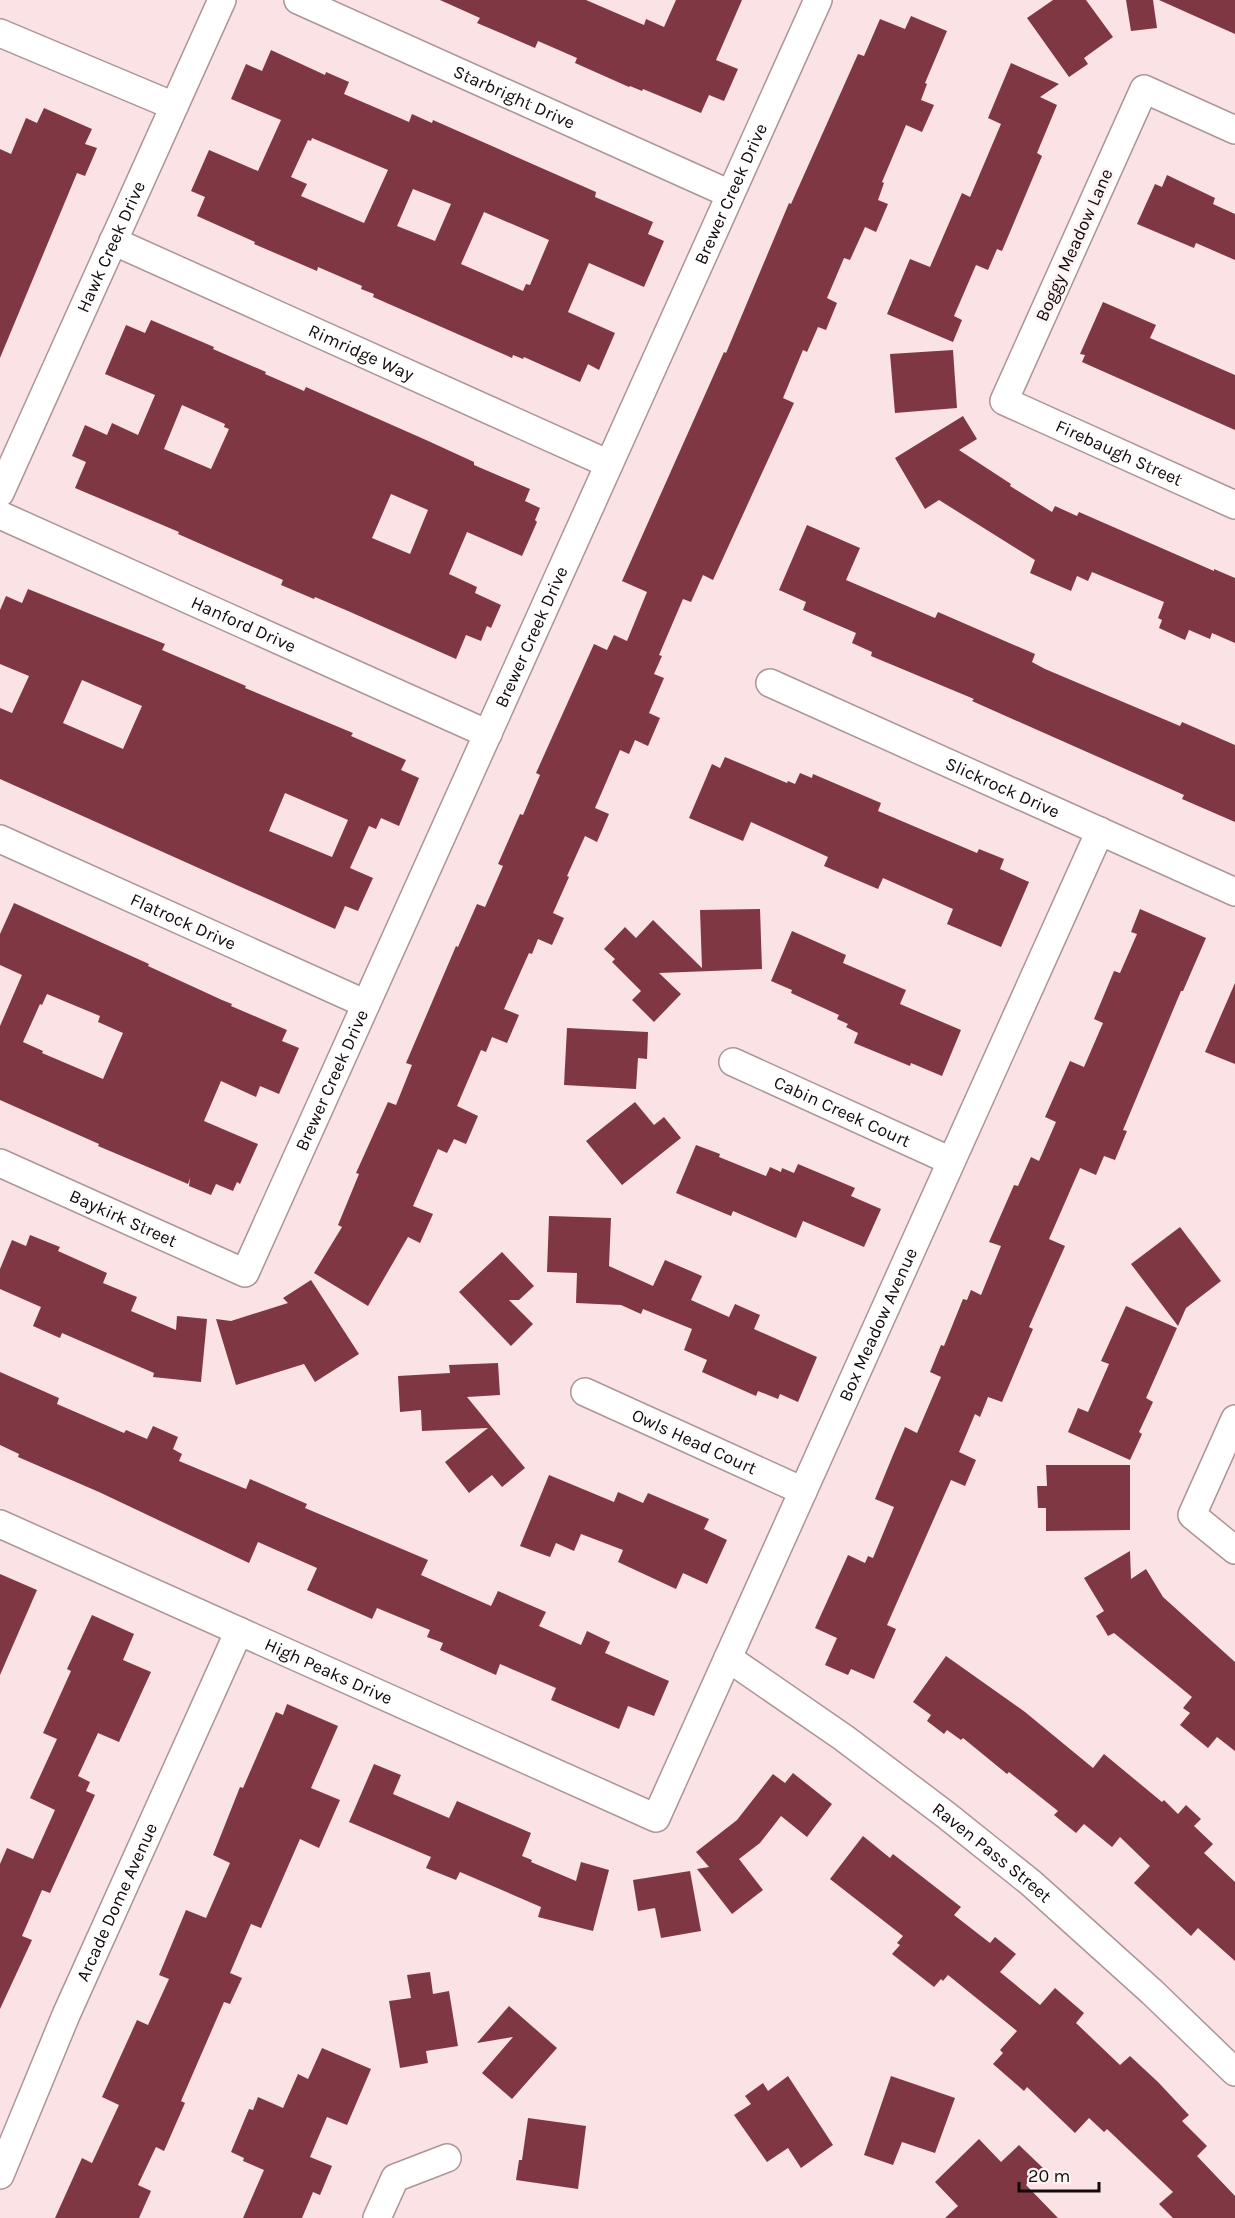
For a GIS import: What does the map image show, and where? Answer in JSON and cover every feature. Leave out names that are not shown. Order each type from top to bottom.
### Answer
[{"type":"street","name":"Hawk Creek Drive","points":[[0,493],[222,0]]},
{"type":"street","name":"Starbright Drive","points":[[298,0],[730,194]]},
{"type":"street","name":"Brewer Creek Drive","points":[[245,1273],[818,0]]},
{"type":"street","points":[[0,33],[174,106]]},
{"type":"street","name":"Boggy Meadow Lane","points":[[1004,401],[1144,89],[1235,130]]},
{"type":"street","name":"Rimridge Way","points":[[113,241],[609,464]]},
{"type":"street","name":"Firebaugh Street","points":[[1004,401],[1235,505]]},
{"type":"street","name":"Hanford Drive","points":[[0,515],[488,734]]},
{"type":"street","name":"Slickrock Drive","points":[[770,682],[1235,892]]},
{"type":"street","name":"Box Meadow Avenue","points":[[656,1818],[1100,831]]},
{"type":"street","name":"Flatrock Drive","points":[[0,838],[366,1004]]},
{"type":"street","name":"Cabin Creek Court","points":[[733,1062],[951,1161]]},
{"type":"street","name":"Baykirk Street","points":[[0,1163],[245,1273]]},
{"type":"street","name":"Owls Head Court","points":[[585,1392],[803,1491]]},
{"type":"street","points":[[1235,1419],[1192,1515],[1235,1550]]},
{"type":"street","name":"High Peaks Drive","points":[[0,1524],[656,1818]]},
{"type":"street","name":"Arcade Dome Avenue","points":[[0,2175],[66,2015],[238,1631]]},
{"type":"street","name":"Raven Pass Street","points":[[728,1658],[853,1745],[946,1815],[1030,1883],[1152,1992],[1235,2072]]},
{"type":"street","points":[[377,2218],[395,2178],[447,2158]]},
{"type":"building","points":[[440,0],[586,0],[644,25],[646,19],[664,27],[676,0],[742,0],[716,60],[738,69],[724,101],[709,95],[701,113],[643,89],[642,91],[629,87],[575,63],[577,58],[538,41],[535,48],[477,23],[480,18]]},
{"type":"building","points":[[1053,0],[1086,0],[1113,37],[1084,58],[1088,64],[1069,77],[1027,18]]},
{"type":"building","points":[[1126,0],[1153,0],[1157,28],[1131,31]]},
{"type":"building","points":[[1159,0],[1235,0],[1235,34]]},
{"type":"building","points":[[911,16],[947,31],[925,83],[927,84],[921,100],[934,105],[922,132],[906,125],[882,182],[884,183],[878,200],[888,204],[876,232],[865,227],[850,260],[844,258],[827,298],[837,303],[826,330],[818,327],[807,352],[803,350],[783,398],[794,403],[713,580],[703,575],[691,602],[683,599],[659,655],[662,656],[654,674],[664,678],[649,713],[660,718],[648,746],[635,740],[629,754],[620,750],[595,808],[609,814],[597,842],[585,836],[567,876],[569,877],[553,913],[564,918],[552,945],[538,939],[532,954],[529,953],[504,1009],[519,1015],[507,1043],[492,1037],[486,1052],[481,1050],[457,1106],[478,1116],[466,1144],[454,1139],[447,1153],[438,1149],[413,1206],[433,1214],[420,1243],[408,1237],[368,1306],[314,1273],[342,1227],[338,1225],[359,1174],[356,1173],[388,1102],[396,1105],[412,1065],[406,1063],[456,946],[458,947],[477,904],[485,907],[503,866],[498,864],[520,814],[523,815],[540,775],[536,773],[594,644],[607,650],[614,635],[627,641],[647,592],[622,581],[724,352],[726,353],[789,203],[791,204],[858,54],[864,56],[880,19],[905,29]]},
{"type":"building","points":[[271,50],[325,75],[326,72],[349,82],[344,94],[409,122],[412,114],[432,123],[433,120],[596,192],[595,197],[653,222],[648,234],[664,241],[644,287],[589,263],[568,312],[615,333],[599,370],[588,364],[580,382],[524,357],[523,359],[513,355],[512,358],[373,297],[374,294],[361,289],[362,286],[318,267],[317,271],[197,216],[205,197],[191,191],[209,150],[258,171],[281,120],[231,99],[246,64],[262,71]],"holes":[[[312,138],[388,170],[364,223],[301,196],[307,184],[291,177],[308,140],[311,141]],[[413,189],[451,204],[435,241],[397,226]],[[484,212],[549,240],[530,285],[526,284],[523,291],[461,264]]]},
{"type":"building","points":[[1011,63],[1059,84],[1040,97],[1057,105],[1037,153],[1042,156],[1002,251],[997,249],[988,270],[976,265],[954,316],[962,320],[953,342],[887,314],[910,259],[930,267],[962,193],[970,197],[1001,124],[988,118]]},
{"type":"building","points":[[44,108],[92,129],[85,144],[97,148],[85,176],[77,173],[0,358],[0,149],[11,154],[26,118],[37,123]]},
{"type":"building","points":[[1167,175],[1215,198],[1213,204],[1235,214],[1235,260],[1196,243],[1194,248],[1137,224],[1155,184],[1162,187]]},
{"type":"building","points":[[1103,302],[1156,325],[1150,338],[1235,375],[1235,430],[1082,362],[1085,355],[1080,354]]},
{"type":"building","points":[[151,320],[214,347],[213,349],[266,372],[265,374],[304,391],[306,387],[530,489],[525,501],[540,508],[535,520],[537,522],[522,556],[467,532],[449,574],[477,587],[475,593],[501,605],[491,628],[487,626],[481,641],[466,635],[456,659],[315,597],[314,599],[281,585],[283,580],[178,534],[179,532],[75,488],[86,462],[72,456],[85,425],[107,435],[112,423],[138,435],[155,395],[105,374],[126,325],[145,333]],"holes":[[[182,405],[225,424],[224,427],[229,429],[211,469],[164,449]],[[391,494],[428,510],[410,554],[372,538]]]},
{"type":"building","points":[[953,350],[957,408],[895,413],[890,354]]},
{"type":"building","points":[[963,416],[977,439],[959,450],[1052,512],[1055,506],[1077,516],[1079,512],[1235,578],[1235,643],[1212,633],[1210,639],[1189,630],[1185,640],[1159,628],[1162,620],[1158,618],[1164,602],[1092,572],[1088,581],[1077,576],[1071,591],[1030,573],[1035,560],[939,500],[925,509],[895,458]]},
{"type":"building","points":[[807,525],[860,548],[846,580],[935,618],[938,612],[1035,654],[1032,662],[1045,669],[1180,726],[1182,722],[1235,745],[1235,822],[1182,799],[1184,795],[972,701],[974,699],[871,656],[872,652],[852,643],[856,633],[803,610],[806,602],[779,590]]},
{"type":"building","points":[[28,589],[165,644],[162,650],[353,733],[351,736],[406,760],[401,770],[419,778],[399,826],[381,818],[376,829],[369,826],[350,868],[373,878],[358,911],[345,906],[335,929],[0,779],[0,708],[12,713],[29,676],[0,664],[0,610],[6,596],[22,603]],"holes":[[[82,680],[142,706],[123,749],[63,723]],[[285,793],[348,820],[332,857],[269,831]]]},
{"type":"building","points":[[725,757],[787,783],[788,781],[795,784],[800,773],[812,778],[813,774],[881,803],[878,811],[977,853],[979,849],[1004,859],[1000,869],[1029,882],[1001,947],[947,924],[953,909],[883,878],[878,889],[824,866],[828,857],[751,822],[743,841],[689,818],[712,764],[720,768]]},
{"type":"building","points":[[14,903],[149,964],[148,966],[232,1004],[231,1006],[287,1030],[282,1041],[299,1048],[279,1094],[260,1086],[256,1097],[221,1081],[204,1121],[258,1144],[240,1184],[237,1182],[233,1191],[216,1184],[211,1195],[189,1186],[190,1178],[188,1184],[98,1146],[99,1144],[0,1100],[0,1026],[22,975],[0,965],[0,934]],"holes":[[[47,994],[100,1016],[98,1022],[123,1033],[103,1079],[42,1053],[43,1051],[23,1042]]]},
{"type":"building","points":[[760,909],[762,969],[659,973],[681,994],[654,1022],[632,1000],[641,991],[612,962],[615,959],[604,949],[625,927],[636,938],[653,920],[702,968],[700,910]]},
{"type":"building","points":[[1140,909],[1206,938],[1183,991],[1181,991],[1123,1130],[1127,1131],[1115,1160],[1104,1156],[1096,1175],[1080,1168],[1049,1239],[1065,1246],[1029,1327],[1033,1329],[1002,1402],[988,1397],[980,1417],[975,1414],[959,1452],[976,1460],[965,1486],[951,1480],[887,1625],[896,1629],[874,1679],[851,1669],[848,1675],[825,1665],[837,1638],[815,1628],[848,1555],[865,1563],[868,1556],[873,1558],[894,1507],[875,1499],[893,1455],[905,1427],[917,1433],[941,1377],[930,1372],[941,1345],[944,1346],[963,1299],[967,1300],[971,1290],[981,1295],[1001,1246],[989,1242],[1014,1185],[1018,1186],[1031,1157],[1039,1161],[1056,1122],[1045,1117],[1070,1061],[1084,1067],[1103,1023],[1094,1019],[1114,971],[1120,973],[1137,934],[1131,932]]},
{"type":"building","points":[[792,931],[846,955],[843,963],[906,990],[900,1004],[961,1030],[942,1076],[911,1063],[910,1066],[854,1043],[858,1033],[846,1027],[848,1024],[837,1019],[839,1015],[771,981]]},
{"type":"building","points":[[1235,983],[1235,1064],[1205,1052]]},
{"type":"building","points":[[567,1028],[648,1032],[647,1059],[638,1058],[636,1089],[564,1085]]},
{"type":"building","points":[[635,1102],[654,1125],[664,1117],[681,1138],[622,1185],[586,1141]]},
{"type":"building","points":[[696,1145],[766,1176],[770,1167],[781,1172],[782,1168],[794,1173],[798,1164],[855,1188],[851,1196],[881,1209],[864,1247],[803,1221],[796,1238],[733,1211],[731,1216],[676,1193]]},
{"type":"building","points":[[549,1216],[611,1218],[609,1266],[653,1286],[665,1260],[702,1276],[691,1300],[729,1317],[735,1304],[760,1315],[754,1329],[817,1357],[798,1402],[780,1394],[778,1399],[758,1391],[756,1396],[702,1372],[707,1360],[684,1350],[692,1329],[643,1309],[641,1314],[621,1305],[576,1303],[577,1273],[547,1272]]},
{"type":"building","points":[[1180,1227],[1221,1281],[1186,1308],[1178,1326],[1131,1264]]},
{"type":"building","points":[[30,1235],[60,1247],[58,1251],[107,1273],[103,1283],[137,1297],[131,1311],[176,1330],[177,1316],[207,1319],[201,1382],[153,1377],[154,1373],[62,1333],[60,1338],[33,1326],[41,1307],[0,1289],[0,1269],[12,1240],[26,1246]]},
{"type":"building","points":[[502,1252],[534,1286],[519,1300],[509,1300],[533,1324],[511,1346],[459,1292]]},
{"type":"building","points":[[311,1280],[359,1354],[315,1382],[304,1364],[236,1385],[216,1319],[231,1321],[288,1303],[283,1298]]},
{"type":"building","points":[[1126,1306],[1177,1328],[1146,1398],[1153,1402],[1139,1432],[1142,1434],[1130,1460],[1068,1432],[1078,1408],[1088,1412],[1109,1364],[1101,1361]]},
{"type":"building","points":[[498,1363],[500,1395],[467,1397],[525,1468],[502,1487],[492,1475],[469,1493],[445,1462],[488,1428],[422,1431],[421,1410],[400,1412],[398,1376],[450,1373],[449,1365]]},
{"type":"building","points":[[0,1372],[59,1398],[57,1404],[124,1433],[126,1430],[147,1439],[153,1426],[178,1437],[173,1449],[182,1454],[179,1461],[246,1489],[250,1479],[307,1504],[305,1508],[428,1560],[421,1575],[491,1606],[498,1591],[546,1612],[539,1626],[581,1645],[587,1631],[610,1642],[605,1653],[669,1681],[654,1716],[628,1706],[619,1729],[551,1700],[556,1688],[500,1664],[496,1675],[440,1650],[443,1643],[427,1637],[430,1630],[377,1608],[372,1619],[307,1590],[317,1568],[258,1542],[249,1563],[99,1492],[18,1457],[19,1454],[0,1445]]},
{"type":"building","points":[[1046,1465],[1130,1465],[1130,1530],[1046,1531],[1046,1508],[1038,1508],[1037,1486],[1047,1486]]},
{"type":"building","points":[[549,1475],[614,1502],[618,1492],[643,1503],[648,1493],[709,1519],[704,1529],[727,1540],[707,1584],[683,1573],[676,1589],[618,1562],[623,1550],[581,1534],[574,1551],[556,1543],[550,1557],[520,1546]]},
{"type":"building","points":[[1130,1551],[1131,1579],[1146,1569],[1163,1597],[1235,1662],[1235,1751],[1217,1737],[1208,1748],[1180,1725],[1190,1713],[1183,1708],[1192,1697],[1114,1633],[1108,1636],[1096,1616],[1104,1611],[1084,1578]]},
{"type":"building","points":[[0,1574],[37,1590],[0,1675]]},
{"type":"building","points":[[92,1615],[134,1634],[123,1660],[151,1672],[119,1742],[98,1733],[78,1776],[90,1782],[86,1791],[95,1795],[50,1893],[42,1890],[22,1936],[32,1940],[0,2009],[0,1864],[7,1848],[33,1859],[55,1810],[30,1798],[57,1739],[43,1733],[71,1671],[67,1669]]},
{"type":"building","points":[[946,1656],[1025,1712],[1093,1768],[1104,1754],[1162,1802],[1164,1800],[1178,1814],[1186,1805],[1201,1819],[1194,1826],[1213,1844],[1204,1853],[1235,1882],[1235,1961],[1198,1928],[1191,1936],[1134,1883],[1150,1866],[1120,1837],[1112,1847],[1084,1824],[1076,1833],[1054,1815],[1058,1811],[1009,1772],[1007,1774],[963,1738],[961,1740],[947,1730],[944,1734],[927,1721],[931,1715],[913,1702]]},
{"type":"building","points":[[287,1704],[338,1726],[311,1788],[340,1800],[319,1848],[300,1839],[261,1928],[251,1924],[230,1973],[242,1978],[230,2004],[224,2002],[181,2101],[185,2103],[164,2151],[156,2147],[138,2185],[151,2191],[139,2218],[55,2218],[82,2158],[92,2163],[119,2105],[102,2097],[137,2020],[148,2025],[169,1979],[159,1975],[186,1910],[206,1918],[230,1863],[213,1855],[240,1787],[243,1788],[276,1712],[283,1715]]},
{"type":"building","points":[[374,1764],[401,1775],[393,1794],[449,1818],[457,1801],[531,1833],[522,1856],[532,1860],[531,1862],[576,1881],[581,1862],[609,1870],[593,1931],[538,1917],[541,1907],[460,1872],[456,1880],[426,1868],[431,1857],[349,1822]]},
{"type":"building","points":[[793,1773],[832,1804],[807,1837],[781,1816],[760,1843],[739,1859],[763,1890],[732,1914],[697,1869],[709,1867],[696,1852],[737,1820],[773,1774],[785,1783]]},
{"type":"building","points":[[863,1836],[890,1858],[893,1854],[961,1907],[954,1915],[990,1943],[995,1937],[1016,1954],[1000,1972],[1040,2005],[1055,1988],[1084,2013],[1076,2023],[1120,2065],[1130,2056],[1158,2082],[1189,2115],[1182,2121],[1207,2146],[1197,2156],[1235,2196],[1235,2218],[1173,2218],[1159,2204],[1173,2192],[1107,2129],[1104,2132],[1089,2118],[1075,2133],[1027,2087],[1024,2091],[993,2064],[1003,2053],[1000,2050],[1017,2031],[948,1975],[934,1987],[892,1954],[900,1945],[897,1943],[903,1936],[830,1879]]},
{"type":"building","points":[[690,1871],[701,1931],[661,1938],[655,1908],[638,1911],[633,1880]]},
{"type":"building","points":[[430,1972],[433,1994],[449,1991],[458,2046],[426,2051],[428,2063],[400,2068],[389,2001],[411,1998],[407,1975]]},
{"type":"building","points":[[509,2006],[557,2048],[512,2099],[482,2073],[513,2037],[477,2043]]},
{"type":"building","points":[[322,2048],[371,2069],[347,2125],[327,2117],[310,2157],[332,2166],[320,2195],[313,2192],[302,2218],[243,2218],[264,2170],[243,2161],[244,2158],[231,2152],[249,2109],[253,2110],[258,2097],[283,2108],[298,2074],[308,2079]]},
{"type":"building","points":[[788,2076],[833,2145],[801,2168],[788,2148],[767,2162],[734,2115],[751,2104],[745,2096],[763,2083],[768,2091]]},
{"type":"building","points":[[891,2076],[955,2098],[935,2153],[902,2142],[893,2165],[864,2155]]},
{"type":"building","points":[[528,2118],[586,2126],[578,2189],[516,2180],[519,2160],[522,2160]]},
{"type":"building","points":[[979,2139],[1001,2162],[1019,2145],[1043,2168],[1026,2185],[1058,2218],[945,2218],[958,2206],[935,2182]]}]
